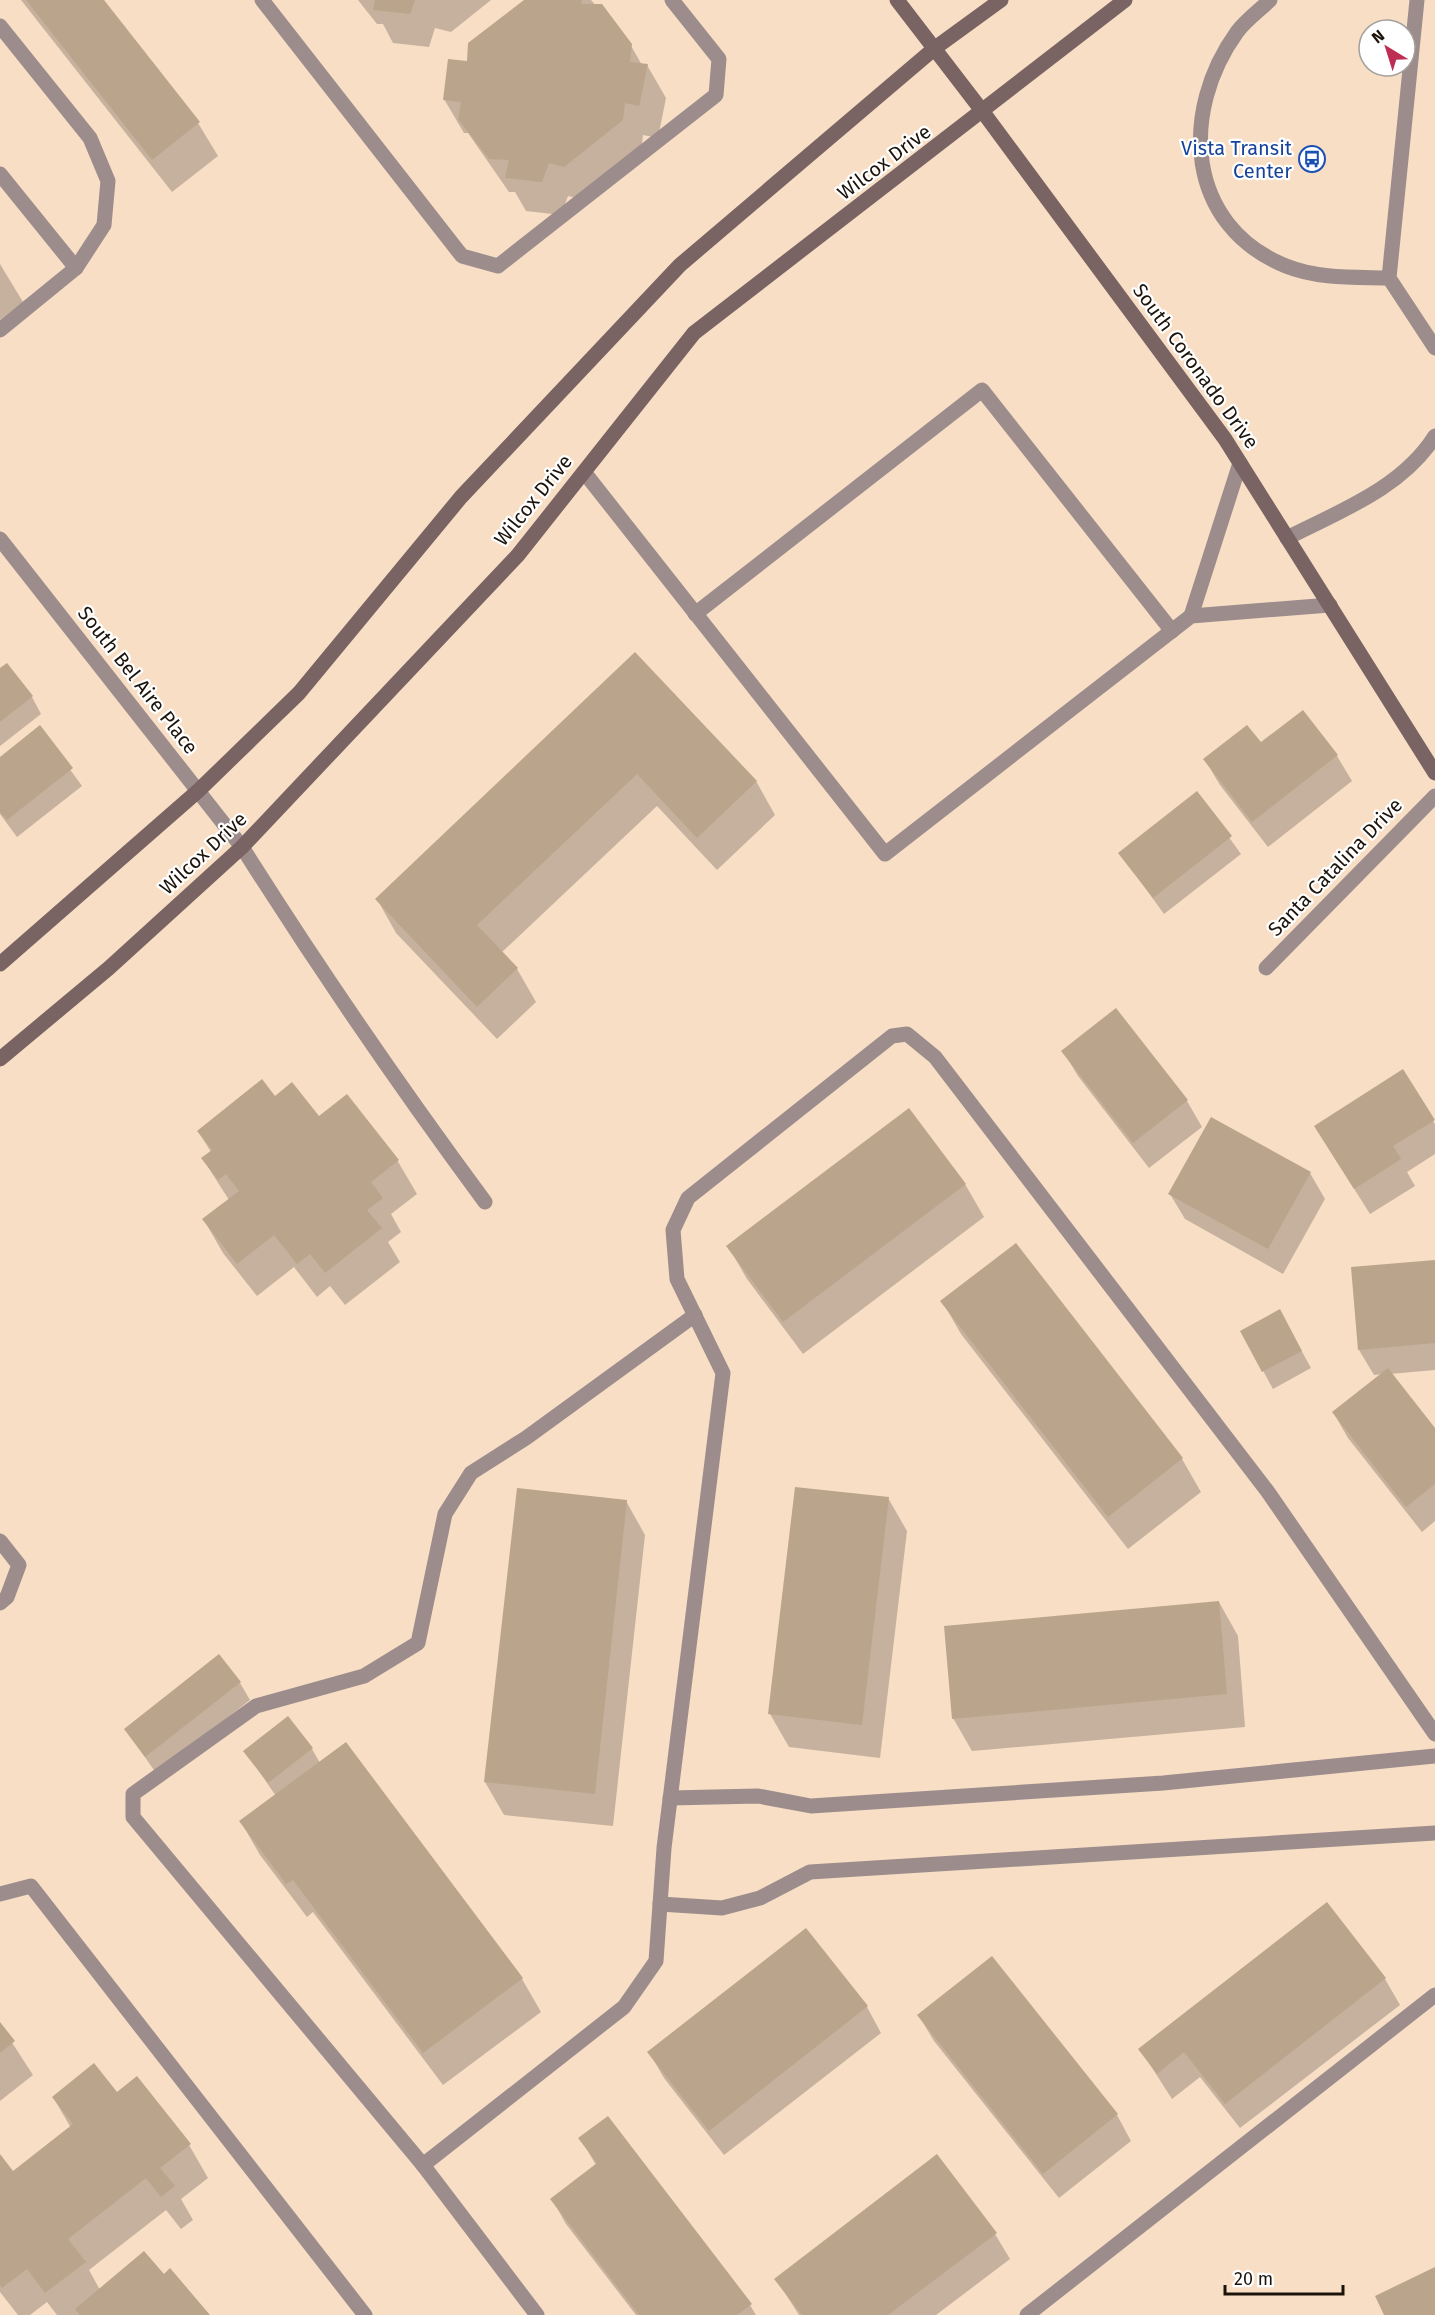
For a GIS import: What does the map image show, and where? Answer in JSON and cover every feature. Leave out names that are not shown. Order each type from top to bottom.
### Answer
[{"type":"street","points":[[262,0],[462,256],[498,266],[716,95],[719,59],[672,0]]},
{"type":"street","name":"South Coronado Drive","points":[[897,0],[984,112],[1240,464],[1435,773]]},
{"type":"street","points":[[0,964],[198,791],[299,693],[461,497],[680,265],[935,48],[1001,0]]},
{"type":"street","name":"Wilcox Drive","points":[[0,1059],[109,968],[242,848],[518,555],[694,333],[984,112],[1125,0]]},
{"type":"street","points":[[1270,0],[1238,30],[1217,66],[1203,106],[1198,141],[1205,184],[1217,208],[1239,236],[1262,253],[1286,266],[1315,275],[1389,278]]},
{"type":"street","points":[[1417,0],[1389,278],[1435,348]]},
{"type":"street","points":[[0,26],[90,138],[108,181],[104,225],[76,268],[0,330]]},
{"type":"street","points":[[0,174],[76,268]]},
{"type":"street","points":[[696,614],[982,390],[1172,631]]},
{"type":"street","points":[[1287,538],[1373,494],[1410,467],[1435,436]]},
{"type":"street","points":[[1191,616],[1240,464]]},
{"type":"street","points":[[584,472],[885,854],[1191,616],[1330,605]]},
{"type":"street","name":"South Bel Aire Place","points":[[0,539],[242,848],[320,970],[411,1102],[485,1202]]},
{"type":"street","name":"Santa Catalina Drive","points":[[1266,968],[1435,796]]},
{"type":"street","points":[[423,2164],[624,2007],[656,1961],[670,1798],[723,1373],[677,1279],[673,1230],[688,1198],[892,1036],[907,1034],[934,1057],[1268,1492],[1435,1734]]},
{"type":"street","points":[[537,2315],[423,2164],[133,1817],[133,1794],[256,1706],[364,1676],[418,1643],[445,1514],[471,1473],[526,1438],[695,1315]]},
{"type":"street","points":[[0,1541],[19,1565],[7,1597],[0,1603]]},
{"type":"street","points":[[670,1798],[759,1796],[810,1806],[1163,1783],[1435,1756]]},
{"type":"street","points":[[660,1904],[722,1908],[760,1898],[810,1872],[1435,1833]]},
{"type":"street","points":[[0,1894],[31,1886],[364,2315]]},
{"type":"street","points":[[1027,2315],[1435,1995]]},
{"type":"building","points":[[26,0],[104,0],[200,122],[152,160]]},
{"type":"building","points":[[375,0],[415,0],[410,14],[373,10]]},
{"type":"building","points":[[524,0],[582,0],[581,4],[602,4],[632,44],[630,62],[648,64],[639,106],[625,103],[623,120],[564,167],[549,163],[542,182],[505,178],[509,160],[489,159],[458,119],[461,102],[443,100],[448,59],[467,61],[468,43]]},
{"type":"building","points":[[635,652],[757,781],[697,838],[637,774],[477,925],[518,968],[477,1007],[375,899]]},
{"type":"building","points":[[7,663],[33,696],[0,722],[0,668]]},
{"type":"building","points":[[1303,710],[1338,755],[1252,822],[1203,759],[1247,725],[1261,742]]},
{"type":"building","points":[[40,725],[73,768],[7,820],[0,812],[0,757]]},
{"type":"building","points":[[1197,791],[1232,836],[1153,898],[1118,853]]},
{"type":"building","points":[[1116,1008],[1188,1100],[1133,1143],[1061,1051]]},
{"type":"building","points":[[1403,1069],[1435,1120],[1393,1146],[1401,1159],[1354,1189],[1314,1126]]},
{"type":"building","points":[[262,1079],[275,1096],[292,1082],[319,1116],[347,1094],[399,1160],[371,1182],[383,1198],[367,1210],[382,1228],[325,1273],[310,1254],[297,1264],[274,1235],[237,1264],[202,1219],[239,1191],[226,1174],[218,1180],[201,1158],[212,1150],[197,1131]]},
{"type":"building","points":[[909,1108],[966,1184],[783,1322],[726,1246]]},
{"type":"building","points":[[1211,1117],[1311,1172],[1268,1249],[1168,1194]]},
{"type":"building","points":[[1016,1243],[1183,1458],[1108,1517],[940,1301]]},
{"type":"building","points":[[1435,1260],[1435,1343],[1358,1350],[1351,1267]]},
{"type":"building","points":[[1280,1309],[1302,1351],[1262,1372],[1240,1331]]},
{"type":"building","points":[[1388,1368],[1435,1428],[1435,1484],[1406,1507],[1332,1412]]},
{"type":"building","points":[[795,1487],[889,1497],[862,1725],[768,1714]]},
{"type":"building","points":[[517,1488],[627,1500],[595,1794],[484,1782]]},
{"type":"building","points":[[1219,1601],[1227,1694],[952,1719],[944,1626]]},
{"type":"building","points":[[219,1654],[241,1682],[145,1757],[124,1729]]},
{"type":"building","points":[[288,1716],[313,1748],[268,1783],[243,1751]]},
{"type":"building","points":[[346,1742],[523,1978],[423,2053],[293,1880],[286,1884],[239,1821]]},
{"type":"building","points":[[1327,1902],[1386,1978],[1225,2104],[1184,2052],[1157,2074],[1138,2049]]},
{"type":"building","points":[[806,1928],[868,2006],[709,2131],[647,2052]]},
{"type":"building","points":[[992,1956],[1118,2114],[1043,2174],[917,2015]]},
{"type":"building","points":[[0,2022],[15,2041],[0,2053]]},
{"type":"building","points":[[94,2063],[117,2092],[137,2076],[191,2144],[160,2168],[175,2186],[161,2197],[146,2178],[68,2239],[86,2262],[45,2293],[27,2269],[2,2288],[0,2285],[0,2154],[13,2171],[73,2124],[52,2097]]},
{"type":"building","points":[[608,2116],[752,2304],[737,2315],[639,2315],[550,2199],[597,2163],[578,2138]]},
{"type":"building","points":[[937,2154],[997,2233],[888,2315],[802,2315],[774,2279]]},
{"type":"building","points":[[144,2251],[164,2274],[170,2268],[210,2315],[80,2315],[75,2309]]},
{"type":"building","points":[[1435,2267],[1435,2315],[1384,2315],[1375,2296]]},
{"type":"place","name":"Vista Transit Center","points":[[1312,159]]}]
